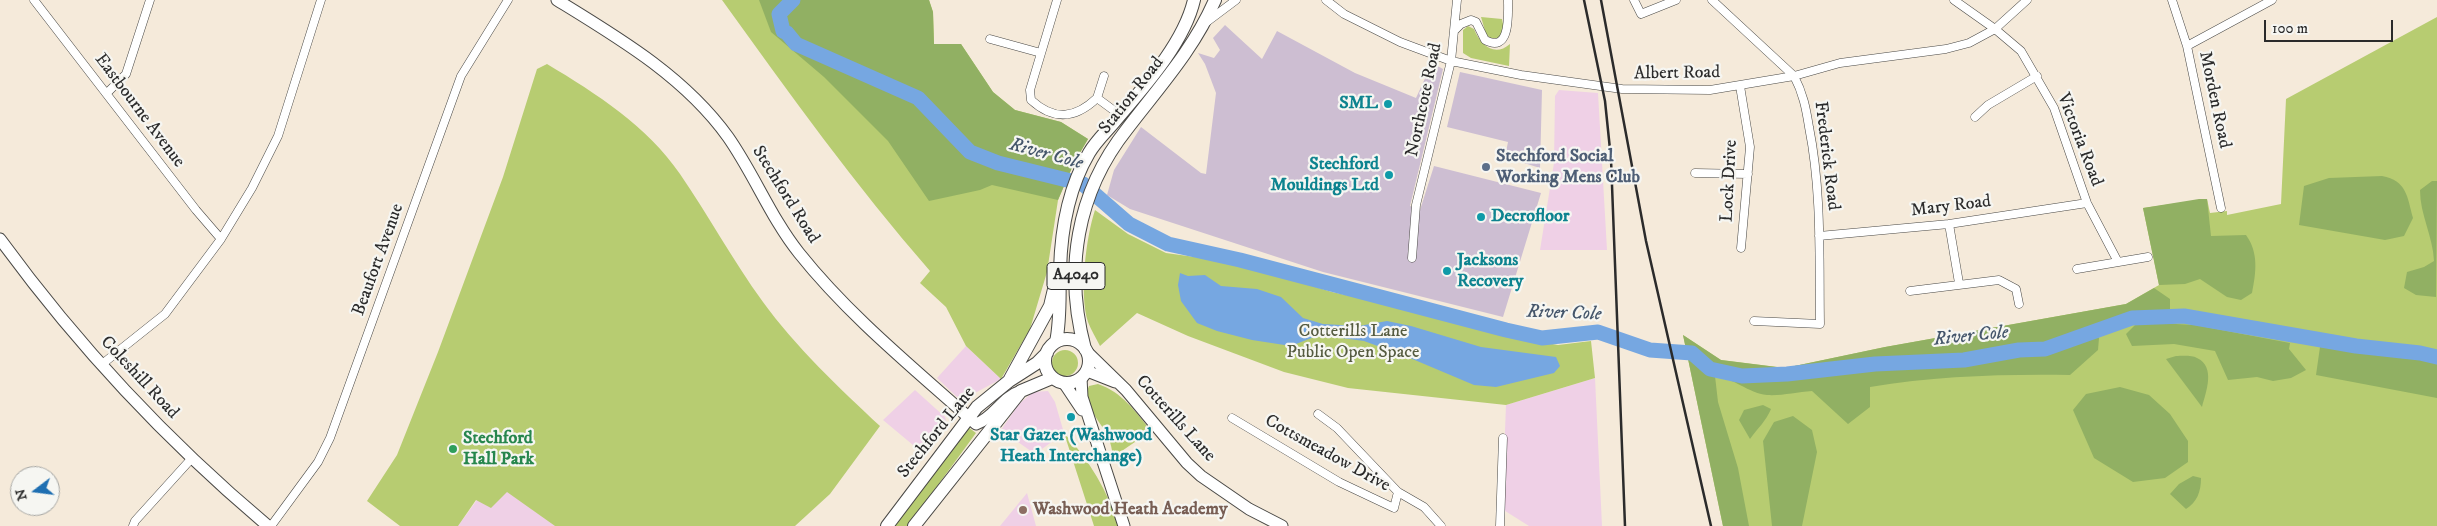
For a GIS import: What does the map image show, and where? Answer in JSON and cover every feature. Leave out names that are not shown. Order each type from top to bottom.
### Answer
[{"type":"main road","name":"Stechford Road","points":[[557,0],[628,45],[676,80],[694,97],[728,136],[787,236],[805,260],[867,324],[969,417]]},
{"type":"main road","name":"A4040","points":[[1120,115],[1179,37],[1192,12],[1194,0]]},
{"type":"main road","name":"A4040","points":[[1207,23],[1215,0]]},
{"type":"main road","name":"Station Road","points":[[1086,350],[1076,310],[1076,283],[1078,241],[1086,202],[1097,173],[1126,128],[1180,62],[1207,23]]},
{"type":"main road","name":"Station Road","points":[[1060,268],[1070,197],[1090,152],[1120,115]]},
{"type":"main road","name":"Coleshill Road","points":[[0,239],[44,299],[101,366],[192,458],[269,526]]},
{"type":"main road","points":[[1009,381],[1050,306],[1060,268]]},
{"type":"main road","name":"A4040","points":[[1056,342],[1060,320],[1060,268]]},
{"type":"main road","points":[[1084,375],[1073,383],[1064,383],[1052,378],[1046,369],[1046,353],[1056,342],[1072,340],[1086,350],[1089,358],[1084,375],[1082,397],[1124,526]]},
{"type":"main road","name":"Cotterills Lane","points":[[1086,350],[1119,383],[1187,463],[1201,476],[1250,510],[1282,526]]},
{"type":"main road","name":"Stechford Lane","points":[[887,526],[969,417],[987,397],[1037,364],[1046,353]]},
{"type":"main road","name":"Cotterills Lane","points":[[1084,375],[1119,383]]},
{"type":"main road","points":[[969,417],[978,424],[1009,396],[1052,378]]},
{"type":"main road","points":[[1064,383],[1089,420]]},
{"type":"main road","points":[[914,526],[1021,391]]},
{"type":"street","name":"Eastbourne Avenue","points":[[34,0],[196,210],[221,239]]},
{"type":"street","points":[[107,93],[126,74],[150,0]]},
{"type":"street","points":[[101,366],[165,314],[221,239],[252,188],[278,136],[321,0]]},
{"type":"street","name":"Beaufort Avenue","points":[[269,526],[318,462],[330,438],[461,76],[508,0]]},
{"type":"street","points":[[1057,0],[1030,90],[1031,100],[1039,107],[1061,116],[1074,113],[1097,98],[1104,76]]},
{"type":"street","name":"Station Road","points":[[1207,23],[1236,0]]},
{"type":"street","name":"Albert Road","points":[[1326,0],[1344,14],[1400,42],[1451,61],[1521,75],[1622,90],[1710,90],[1794,76],[1856,60],[1946,49],[1969,43],[1995,29],[2027,0]]},
{"type":"street","name":"Northcote Road","points":[[1412,258],[1416,206],[1451,61],[1457,0]]},
{"type":"street","points":[[1454,31],[1461,24],[1471,20],[1476,22],[1485,40],[1501,41],[1506,36],[1508,29],[1508,0]]},
{"type":"street","points":[[1634,0],[1641,14],[1676,0]]},
{"type":"street","name":"Frederick Road","points":[[1712,0],[1794,76],[1802,91],[1814,148],[1819,195],[1820,324],[1754,321]]},
{"type":"street","name":"Victoria Road","points":[[1954,0],[1995,29],[2021,51],[2037,76],[2054,108],[2087,203],[2118,262]]},
{"type":"street","name":"Morden Road","points":[[2172,0],[2187,46],[2221,208]]},
{"type":"street","points":[[2187,46],[2272,0]]},
{"type":"street","points":[[990,39],[1041,53]]},
{"type":"street","points":[[1974,117],[1988,105],[2037,76]]},
{"type":"street","name":"Lock Drive","points":[[1740,86],[1750,147],[1741,248]]},
{"type":"street","points":[[1097,98],[1120,115]]},
{"type":"street","points":[[1694,173],[1748,174]]},
{"type":"street","name":"Mary Road","points":[[1819,236],[1948,224],[2087,203]]},
{"type":"street","points":[[1948,224],[1959,283]]},
{"type":"street","points":[[2077,269],[2148,257]]},
{"type":"street","points":[[1910,291],[1959,283],[1999,280],[2016,289],[2019,304]]},
{"type":"street","name":"Cottsmeadow Drive","points":[[1318,414],[1337,428],[1398,492],[1424,508],[1441,526]]},
{"type":"street","name":"Cottsmeadow Drive","points":[[1232,418],[1339,482],[1394,508],[1398,492]]},
{"type":"street","points":[[1500,526],[1502,438]]},
{"type":"street","points":[[133,526],[135,521],[192,458]]},
{"type":"shaded area","points":[[1225,25],[1262,59],[1277,31],[1355,73],[1416,98],[1432,63],[1443,69],[1410,206],[1420,210],[1434,166],[1541,193],[1503,317],[1323,272],[1130,209],[1107,195],[1114,170],[1141,127],[1201,173],[1206,174],[1216,93],[1205,64],[1198,53],[1214,58],[1220,50],[1213,38]]},
{"type":"shaded area","points":[[1460,72],[1542,90],[1540,168],[1505,157],[1508,142],[1447,127]]},
{"type":"shaded area","points":[[1559,90],[1598,93],[1607,250],[1540,250],[1554,163],[1555,96]]},
{"type":"shaded area","points":[[966,346],[1001,379],[973,394],[957,397],[937,378]]},
{"type":"shaded area","points":[[1595,378],[1602,526],[1529,526],[1502,509],[1506,405]]},
{"type":"shaded area","points":[[915,390],[945,417],[947,424],[925,455],[883,420]]},
{"type":"shaded area","points":[[1048,391],[1055,402],[1064,433],[1035,454],[1001,430],[1019,404],[1033,392]]},
{"type":"shaded area","points":[[507,491],[555,526],[458,526],[477,500]]},
{"type":"shaded area","name":"Washwood Heath Academy","points":[[1027,493],[1036,526],[1000,526]]},
{"type":"green space","points":[[722,0],[929,0],[933,12],[934,44],[961,44],[993,92],[1015,110],[1061,122],[1088,139],[1074,163],[1058,200],[1047,272],[1030,329],[1001,379],[966,346],[946,307],[920,283],[930,271],[849,172]]},
{"type":"green space","points":[[759,0],[929,0],[933,12],[934,44],[961,44],[993,92],[1015,110],[1061,122],[1088,139],[1074,163],[1058,200],[992,185],[980,190],[929,201],[888,141],[824,77],[771,32]]},
{"type":"green space","points":[[1481,17],[1502,19],[1504,29],[1500,38],[1490,38],[1486,34]]},
{"type":"green space","points":[[2437,17],[2437,526],[1723,526],[1683,335],[1721,360],[1785,368],[1885,347],[2126,304],[2159,285],[2143,208],[2207,199],[2210,213],[2227,211],[2227,215],[2281,204],[2286,99]]},
{"type":"green space","points":[[1468,26],[1474,29],[1480,40],[1488,47],[1498,50],[1510,44],[1509,66],[1471,58],[1463,53],[1463,30]]},
{"type":"green space","name":"Stechford Hall Park","points":[[547,64],[620,112],[637,126],[667,157],[701,206],[741,271],[775,318],[818,367],[880,426],[830,494],[795,526],[555,526],[507,492],[491,508],[476,500],[458,526],[400,526],[367,501],[397,455],[438,352],[503,177],[537,69]]},
{"type":"green space","points":[[2382,176],[2397,182],[2407,196],[2413,218],[2404,236],[2385,240],[2299,225],[2304,186],[2329,178]]},
{"type":"green space","points":[[2432,181],[2437,181],[2436,297],[2416,295],[2404,288],[2407,272],[2424,267],[2434,261],[2422,208],[2420,190]]},
{"type":"green space","points":[[2207,199],[2211,236],[2246,235],[2253,249],[2255,271],[2252,293],[2241,300],[2227,297],[2200,279],[2185,284],[2159,285],[2143,208]]},
{"type":"green space","name":"Cotterills Lane Public Open Space","points":[[1095,210],[1128,234],[1166,253],[1224,261],[1261,270],[1332,292],[1406,308],[1513,337],[1558,345],[1591,341],[1595,378],[1506,405],[1348,388],[1284,372],[1188,336],[1137,313],[1100,346],[1088,322],[1084,296],[1086,250]]},
{"type":"green space","points":[[2154,288],[2170,299],[2170,311],[2133,314],[2088,327],[2099,338],[2098,350],[2070,375],[1970,376],[1870,387],[1870,407],[1848,424],[1812,391],[1778,395],[1760,394],[1722,377],[1715,376],[1718,402],[1738,468],[1749,526],[1723,526],[1683,335],[1721,360],[1785,368],[1885,347],[2126,304]]},
{"type":"green space","points":[[2138,322],[2195,325],[2290,343],[2289,349],[2306,370],[2291,378],[2273,381],[2257,377],[2228,380],[2215,351],[2174,344],[2132,346],[2126,334]]},
{"type":"green space","points":[[2320,347],[2437,361],[2437,398],[2316,375]]},
{"type":"green space","points":[[1065,350],[1074,354],[1078,363],[1074,372],[1065,376],[1056,372],[1052,363],[1056,354]]},
{"type":"green space","points":[[2176,356],[2195,357],[2203,362],[2206,367],[2208,380],[2202,407],[2166,359]]},
{"type":"green space","points":[[1098,384],[1121,397],[1151,431],[1113,457],[1109,439],[1089,406],[1087,399],[1089,386]]},
{"type":"green space","points":[[2120,387],[2149,395],[2170,414],[2188,441],[2188,462],[2165,478],[2133,482],[2094,458],[2073,410],[2086,394]]},
{"type":"green space","points":[[1763,405],[1771,409],[1750,439],[1739,420],[1744,410]]},
{"type":"green space","points":[[1793,416],[1812,430],[1817,452],[1802,526],[1772,526],[1763,441],[1774,422]]},
{"type":"green space","points":[[968,427],[976,433],[908,526],[890,526]]},
{"type":"green space","points":[[1064,433],[1082,454],[1097,477],[1119,526],[1094,526]]},
{"type":"green space","points":[[2193,476],[2201,478],[2200,488],[2196,500],[2186,509],[2170,494],[2179,484]]},
{"type":"water","points":[[1180,273],[1188,276],[1205,275],[1221,286],[1257,289],[1281,297],[1303,318],[1323,324],[1359,326],[1387,321],[1411,326],[1481,347],[1556,357],[1560,366],[1554,373],[1496,387],[1474,385],[1364,341],[1319,335],[1291,346],[1252,340],[1217,331],[1197,323],[1181,301],[1178,285]]},
{"type":"waterway","name":"River Cole","points":[[793,0],[779,14],[783,31],[796,44],[918,98],[970,152],[998,163],[1083,184],[1129,224],[1168,244],[1240,260],[1542,338],[1598,332],[1650,350],[1692,353],[1710,369],[1742,376],[1787,374],[1875,364],[1964,360],[2019,350],[2045,349],[2132,318],[2184,316],[2356,346],[2420,353],[2437,357]]},
{"type":"railway","points":[[1584,0],[1605,101],[1611,159],[1625,526]]},
{"type":"railway","points":[[1601,0],[1646,241],[1711,526]]},
{"type":"place","name":"SML","points":[[1388,104]]},
{"type":"place","name":"Stechford Social Working Mens Club","points":[[1486,167]]},
{"type":"place","name":"Stechford Mouldings Ltd","points":[[1389,175]]},
{"type":"place","name":"Decrofloor","points":[[1481,217]]},
{"type":"place","name":"Jacksons Recovery","points":[[1447,271]]},
{"type":"place","name":"Star Gazer (Washwood Heath Interchange)","points":[[1071,417]]},
{"type":"place","name":"Stechford Hall Park","points":[[453,449]]},
{"type":"place","name":"Washwood Heath Academy","points":[[1023,510]]}]
